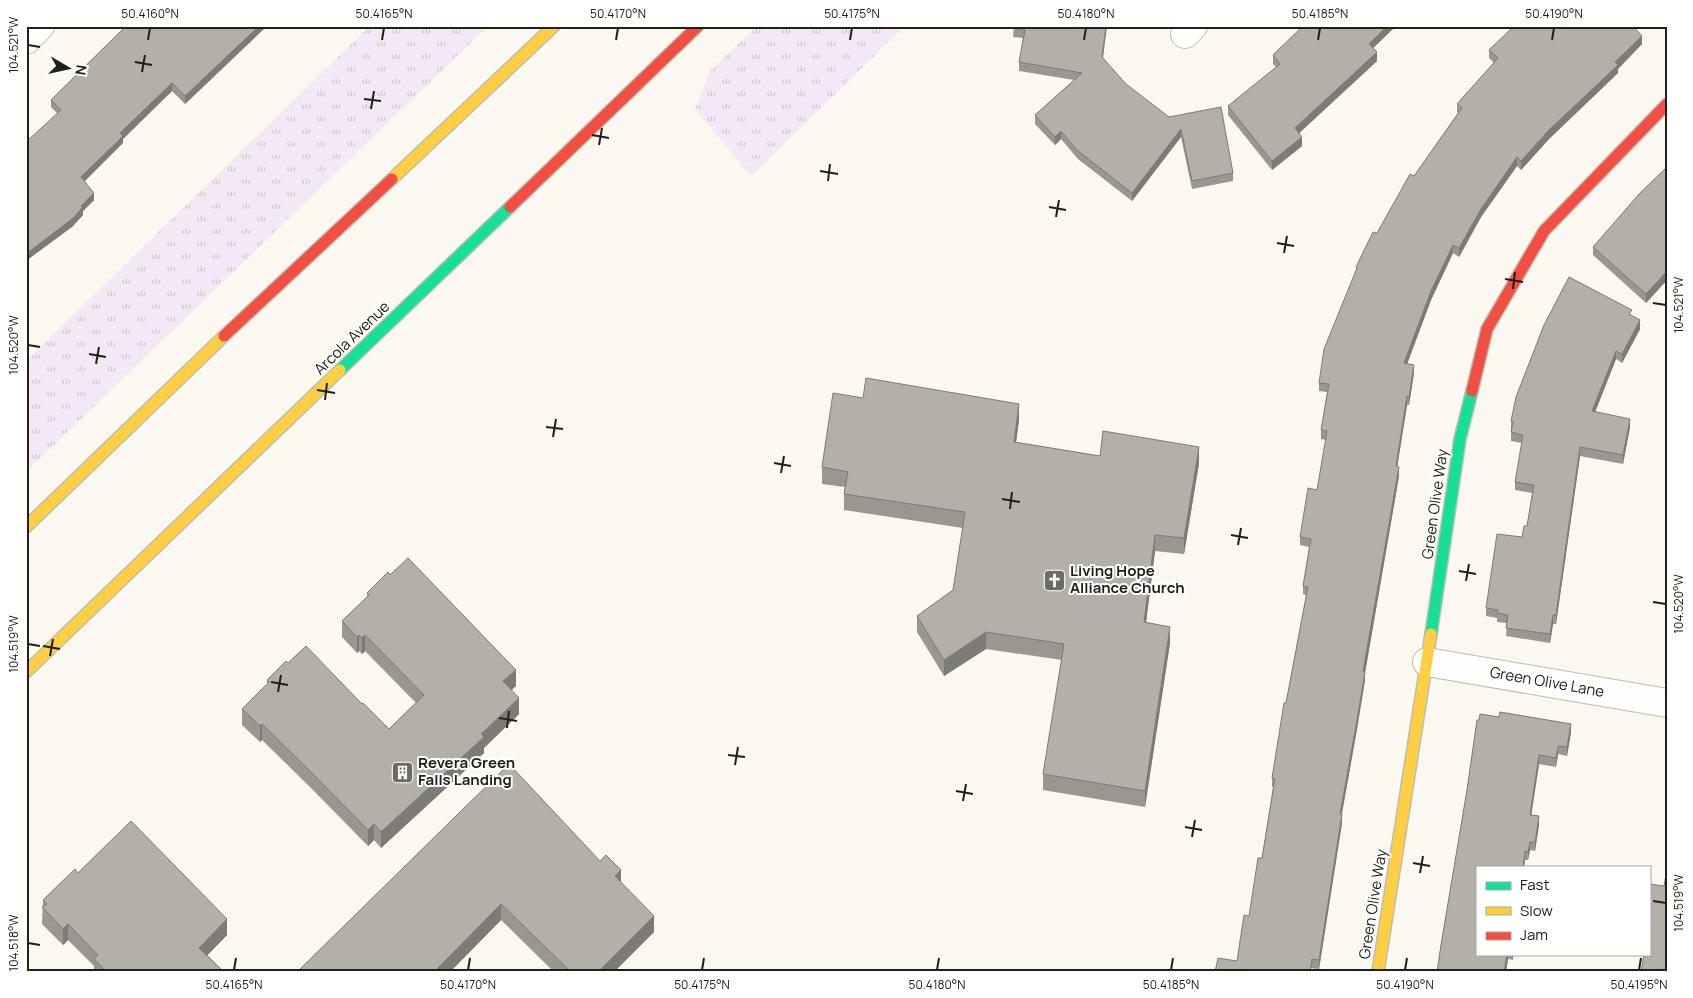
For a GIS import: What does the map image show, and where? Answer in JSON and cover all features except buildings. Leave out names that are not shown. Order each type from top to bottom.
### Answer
[{"type":"main road","points":[[26,527],[182,376],[554,26]]},
{"type":"main road","name":"Arcola Avenue","points":[[26,672],[698,26]]},
{"type":"main road","name":"Green Olive Way","points":[[1378,972],[1460,439],[1487,330],[1544,230],[1667,104]]},
{"type":"street","points":[[26,40],[40,26]]},
{"type":"street","name":"Green Olive Lane","points":[[1427,662],[1667,703]]},
{"type":"green space","points":[[370,26],[488,26],[26,472],[26,361]]},
{"type":"green space","points":[[757,26],[905,26],[751,176],[695,109],[711,70]]},
{"type":"traffic: fast","points":[[340,370],[510,207]]},
{"type":"traffic: fast","points":[[1431,634],[1460,439],[1472,391]]},
{"type":"traffic: slow","points":[[392,179],[554,26]]},
{"type":"traffic: slow","points":[[26,527],[224,336]]},
{"type":"traffic: slow","points":[[26,672],[340,370]]},
{"type":"traffic: slow","points":[[1378,972],[1431,634]]},
{"type":"traffic: jam","points":[[510,207],[698,26]]},
{"type":"traffic: jam","points":[[1472,391],[1487,329],[1544,231],[1667,104]]},
{"type":"traffic: jam","points":[[224,336],[392,179]]},
{"type":"place","name":"Living Hope Alliance Church","points":[[1054,580]]},
{"type":"place","name":"Revera Green Falls Landing","points":[[402,772]]}]
